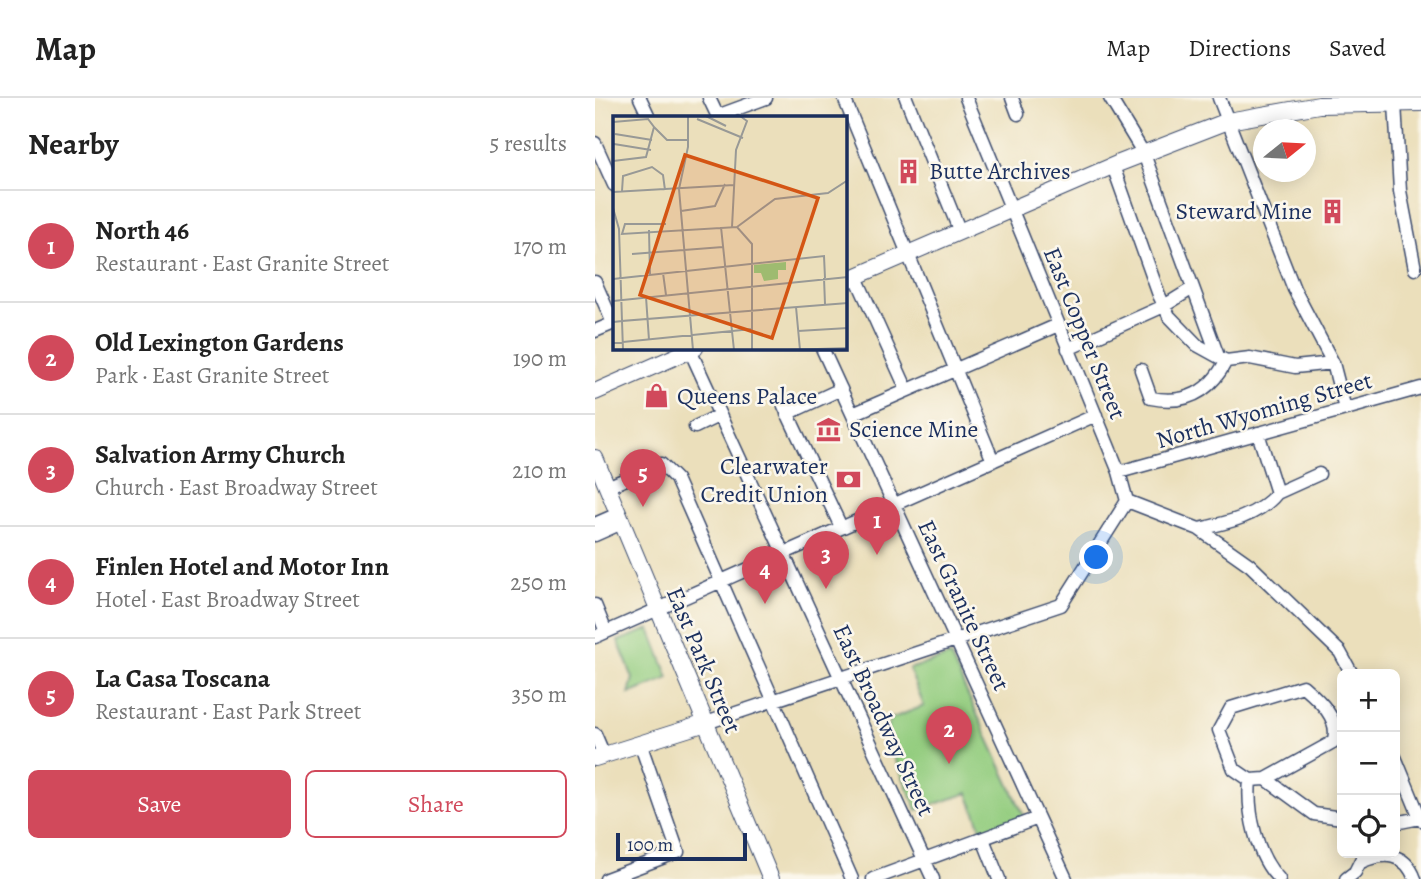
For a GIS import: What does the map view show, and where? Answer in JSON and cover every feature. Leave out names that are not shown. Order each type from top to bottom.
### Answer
[{"type":"main road","points":[[850,279],[1113,166],[1228,121],[1318,105],[1421,103]]},
{"type":"main road","points":[[595,392],[689,350]]},
{"type":"main road","name":"East Park Street","points":[[595,458],[772,879]]},
{"type":"main road","points":[[600,757],[706,723]]},
{"type":"street","points":[[640,98],[649,116]]},
{"type":"street","points":[[709,98],[717,116],[766,98]]},
{"type":"street","points":[[844,98],[993,461]]},
{"type":"street","points":[[906,98],[960,232]]},
{"type":"street","name":"East Copper Street","points":[[967,98],[1119,472],[1127,501]]},
{"type":"street","points":[[1012,98],[1018,114]]},
{"type":"street","points":[[1110,98],[1144,154],[1222,359],[1216,379],[1199,394],[1180,400],[1151,398],[1141,370]]},
{"type":"street","points":[[1219,98],[1294,289],[1333,363],[1345,409]]},
{"type":"street","points":[[1395,103],[1400,191],[1415,269]]},
{"type":"street","points":[[595,143],[613,183]]},
{"type":"street","points":[[1113,166],[1164,306],[1169,316],[1197,345],[1222,359],[1250,358],[1295,368],[1333,363]]},
{"type":"street","points":[[850,279],[907,390]]},
{"type":"street","points":[[595,282],[613,321]]},
{"type":"street","points":[[1068,349],[1164,306],[1193,288]]},
{"type":"street","points":[[595,331],[613,323]]},
{"type":"street","points":[[853,414],[1059,325]]},
{"type":"street","name":"East Broadway Street","points":[[691,350],[933,879]]},
{"type":"street","name":"East Granite Street","points":[[824,350],[1066,879]]},
{"type":"street","name":"North Wyoming Street","points":[[1119,472],[1421,388]]},
{"type":"street","points":[[841,389],[785,410],[841,527]]},
{"type":"street","points":[[695,427],[720,415]]},
{"type":"street","points":[[595,605],[601,634],[1095,415]]},
{"type":"street","points":[[1258,433],[1277,493]]},
{"type":"street","points":[[607,487],[661,464],[676,479],[852,879]]},
{"type":"street","points":[[1199,529],[1225,523],[1267,505],[1277,493],[1319,474]]},
{"type":"street","points":[[706,723],[1061,606],[1127,501],[1199,529],[1250,565],[1340,652],[1349,669]]},
{"type":"street","points":[[595,527],[619,516]]},
{"type":"street","points":[[1303,686],[1331,716],[1336,734],[1333,742],[1266,779],[1250,780],[1234,769],[1219,730],[1231,708],[1303,686]]},
{"type":"street","points":[[595,734],[600,757]]},
{"type":"street","points":[[605,879],[678,852],[641,743]]},
{"type":"street","points":[[1400,769],[1421,819],[1400,822]]},
{"type":"street","points":[[1266,779],[1314,814],[1337,817]]},
{"type":"street","points":[[1250,780],[1247,804],[1269,869],[1279,879]]},
{"type":"street","points":[[873,879],[1038,818]]},
{"type":"street","points":[[983,839],[999,879]]},
{"type":"street","points":[[1346,879],[1356,872],[1363,858]]},
{"type":"street","points":[[1398,858],[1411,866],[1415,879]]},
{"type":"green space","points":[[650,629],[669,678],[629,694],[633,678],[618,641]]},
{"type":"green space","points":[[950,656],[1025,818],[983,834],[968,793],[917,810],[885,735],[890,719],[924,706],[909,669]]},
{"type":"place","name":"Butte Archives","points":[[909,171]]},
{"type":"place","name":"Steward Mine","points":[[1332,211]]},
{"type":"place","name":"Queens Palace","points":[[657,396]]},
{"type":"place","name":"Science Mine","points":[[829,429]]},
{"type":"place","name":"Clearwater Credit Union","points":[[848,480]]},
{"type":"place","name":"La Casa Toscana","points":[[643,507]]},
{"type":"place","name":"North 46","points":[[877,555]]},
{"type":"place","name":"Salvation Army Church","points":[[826,589]]},
{"type":"place","name":"Finlen Hotel and Motor Inn","points":[[765,604]]},
{"type":"place","name":"Old Lexington Gardens","points":[[949,764]]}]
